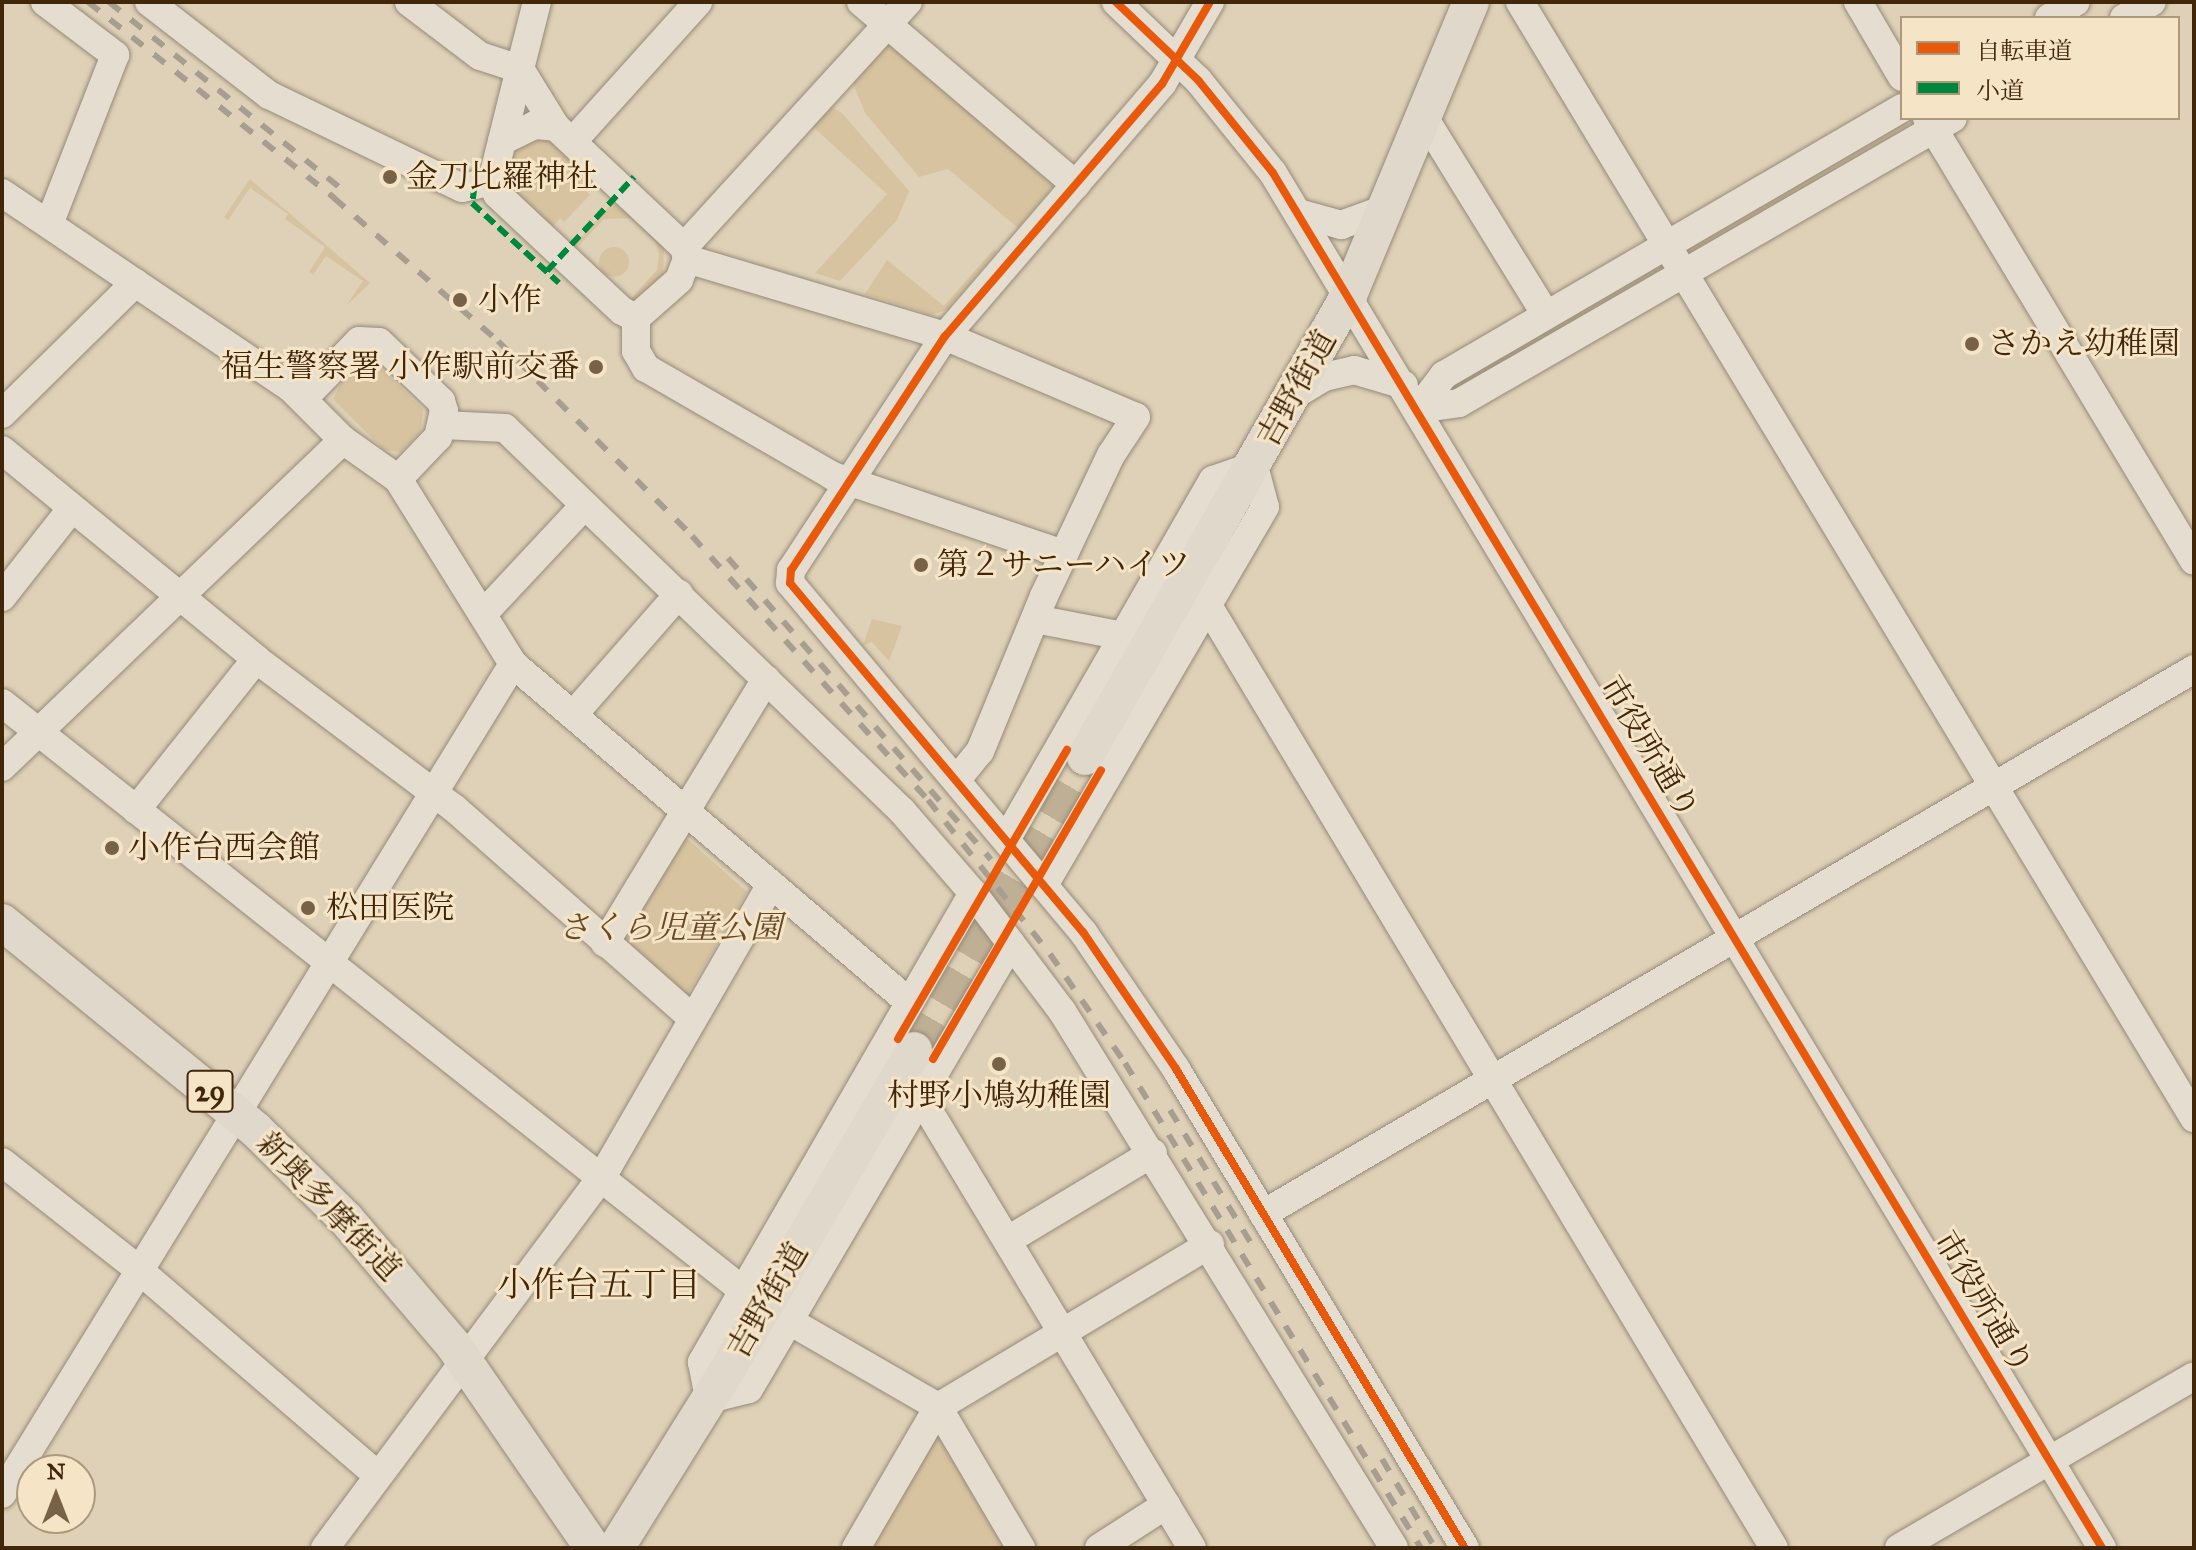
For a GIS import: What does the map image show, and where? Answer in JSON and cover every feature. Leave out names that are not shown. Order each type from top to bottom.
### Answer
[{"type":"main road","name":"吉野街道","points":[[1085,757],[1296,394],[1349,295],[1388,208],[1471,2]]},
{"type":"main road","name":"新奥多摩街道","points":[[2,922],[236,1113],[346,1219],[464,1361],[593,1548]]},
{"type":"main road","name":"吉野街道","points":[[616,1548],[709,1399],[914,1050]]},
{"type":"street","points":[[45,2],[115,55],[49,224]]},
{"type":"street","points":[[149,2],[282,102],[462,188],[492,181]]},
{"type":"street","points":[[409,2],[480,56],[520,69],[564,134],[686,253],[945,336],[1136,417],[1111,455],[1064,554],[980,751],[957,779]]},
{"type":"street","points":[[492,181],[537,2]]},
{"type":"street","points":[[564,134],[698,2]]},
{"type":"street","points":[[861,2],[1076,185]]},
{"type":"street","points":[[908,2],[686,253],[679,280],[636,318],[636,351],[646,368],[848,483],[1064,554]]},
{"type":"street","name":"市役所通り","points":[[1116,2],[1179,61],[1262,157],[1298,213],[2102,1548]]},
{"type":"street","points":[[1210,2],[1179,61],[945,336],[791,570],[790,583],[1045,884],[1176,1069],[1465,1548]]},
{"type":"street","points":[[1520,2],[2194,1118]]},
{"type":"street","points":[[1858,2],[1900,74]]},
{"type":"street","points":[[2052,16],[2076,2]]},
{"type":"street","points":[[2128,16],[2152,2]]},
{"type":"street","points":[[1411,397],[1900,109]]},
{"type":"street","points":[[1425,119],[1546,315]]},
{"type":"street","points":[[1296,394],[1324,377],[1354,370],[1411,397],[1459,403],[1938,121],[2194,561]]},
{"type":"street","points":[[502,141],[535,125],[564,134]]},
{"type":"street","points":[[492,181],[519,218],[622,311],[636,318]]},
{"type":"street","points":[[2,193],[304,398],[343,440],[398,479],[513,664],[909,1002]]},
{"type":"street","points":[[1298,213],[1341,225],[1388,208]]},
{"type":"street","points":[[2,414],[135,283]]},
{"type":"street","points":[[304,398],[359,341],[368,339],[379,342],[441,401],[443,425],[398,479]]},
{"type":"street","points":[[443,425],[505,428],[902,811],[973,893],[1011,943],[1153,1153],[1394,1548]]},
{"type":"street","points":[[2,767],[343,440]]},
{"type":"street","points":[[2,450],[256,659],[432,793],[692,1018]]},
{"type":"street","points":[[1007,838],[1213,480],[1254,466],[1265,507],[1045,884]]},
{"type":"street","points":[[483,614],[584,506]]},
{"type":"street","points":[[2,597],[72,508]]},
{"type":"street","points":[[573,715],[679,594]]},
{"type":"street","points":[[1207,604],[1774,1548]]},
{"type":"street","points":[[1035,619],[1123,636]]},
{"type":"street","points":[[136,810],[256,659]]},
{"type":"street","points":[[2,1494],[513,664]]},
{"type":"street","points":[[1263,1214],[2194,669]]},
{"type":"street","points":[[605,943],[766,679]]},
{"type":"street","points":[[2,703],[741,1289]]},
{"type":"street","points":[[325,1548],[376,1474],[602,1177],[771,884]]},
{"type":"street","points":[[973,893],[741,1289],[702,1362],[709,1399],[749,1389],[1011,943]]},
{"type":"street","points":[[921,1098],[1192,1548]]},
{"type":"street","points":[[1008,1240],[1153,1153]]},
{"type":"street","points":[[3,1165],[139,1270],[376,1474]]},
{"type":"street","points":[[856,1548],[938,1407],[1210,1244]]},
{"type":"street","points":[[791,1322],[938,1407],[1021,1548]]},
{"type":"street","points":[[1899,1548],[2194,1376]]},
{"type":"street","points":[[1099,1548],[1166,1505]]},
{"type":"green space","points":[[884,42],[894,42],[1052,177],[1053,187],[1018,228],[948,169],[919,177],[865,113],[851,78]]},
{"type":"green space","points":[[829,106],[842,113],[909,191],[897,220],[840,281],[815,273],[887,194],[812,126]]},
{"type":"green space","points":[[1906,120],[1910,127],[1693,253],[1689,248]]},
{"type":"green space","points":[[547,137],[664,245],[663,275],[634,302],[628,302],[657,270],[659,253],[655,241],[630,218],[604,219],[573,252],[509,191],[505,178],[516,148],[528,140]],"holes":[[[593,182],[614,201],[573,246],[552,227],[560,218],[564,222],[590,195],[586,191]]]},
{"type":"green space","points":[[250,179],[370,283],[346,306],[363,281],[326,256],[313,275],[309,272],[325,247],[285,219],[288,214],[250,188],[228,220],[224,217]]},
{"type":"green space","points":[[614,247],[625,251],[629,262],[625,273],[614,277],[603,273],[599,262],[603,251]]},
{"type":"green space","points":[[994,249],[997,252],[947,310],[931,315],[865,294],[887,260],[944,306]]},
{"type":"green space","points":[[1658,263],[1663,271],[1451,395],[1447,384]]},
{"type":"green space","points":[[366,365],[382,369],[423,409],[421,431],[401,452],[384,450],[333,399],[342,381]]},
{"type":"green space","points":[[872,619],[902,626],[889,661],[872,642],[863,645]]},
{"type":"green space","name":"さくら児童公園","points":[[675,828],[747,892],[680,1007],[607,937]]},
{"type":"green space","points":[[924,1414],[1011,1548],[842,1548]]},
{"type":"tunnel","points":[[914,1050],[1085,757]]},
{"type":"railway","points":[[88,2],[334,198],[498,341],[692,536],[928,800],[1050,954],[1125,1063],[1421,1548]]},
{"type":"railway","points":[[109,2],[344,191]]},
{"type":"railway","points":[[728,558],[991,859]]},
{"type":"railway","points":[[1170,1110],[1251,1243]]},
{"type":"railway","points":[[1382,1459],[1435,1548]]},
{"type":"marked path","points":[[477,169],[472,203],[559,283]]},
{"type":"marked path","points":[[547,271],[634,177]]},
{"type":"cycle path","points":[[1116,2],[1198,80],[1273,173],[2102,1548]]},
{"type":"cycle path","points":[[1210,2],[1162,84],[945,336],[791,570],[790,583],[1083,932],[1176,1069],[1465,1548]]},
{"type":"cycle path","points":[[898,1039],[1067,750]]},
{"type":"cycle path","points":[[933,1059],[1101,770]]},
{"type":"place","name":"金刀比羅神社","points":[[390,177]]},
{"type":"place","name":"小作","points":[[460,300]]},
{"type":"place","name":"さかえ幼稚園","points":[[1972,344]]},
{"type":"place","name":"福生警察署 小作駅前交番","points":[[596,367]]},
{"type":"place","name":"第２サニーハイツ","points":[[921,565]]},
{"type":"place","name":"小作台西会館","points":[[112,848]]},
{"type":"place","name":"松田医院","points":[[308,908]]},
{"type":"place","name":"村野小鳩幼稚園","points":[[999,1064]]},
{"type":"district","name":"小作台五丁目","points":[[599,1285]]}]
